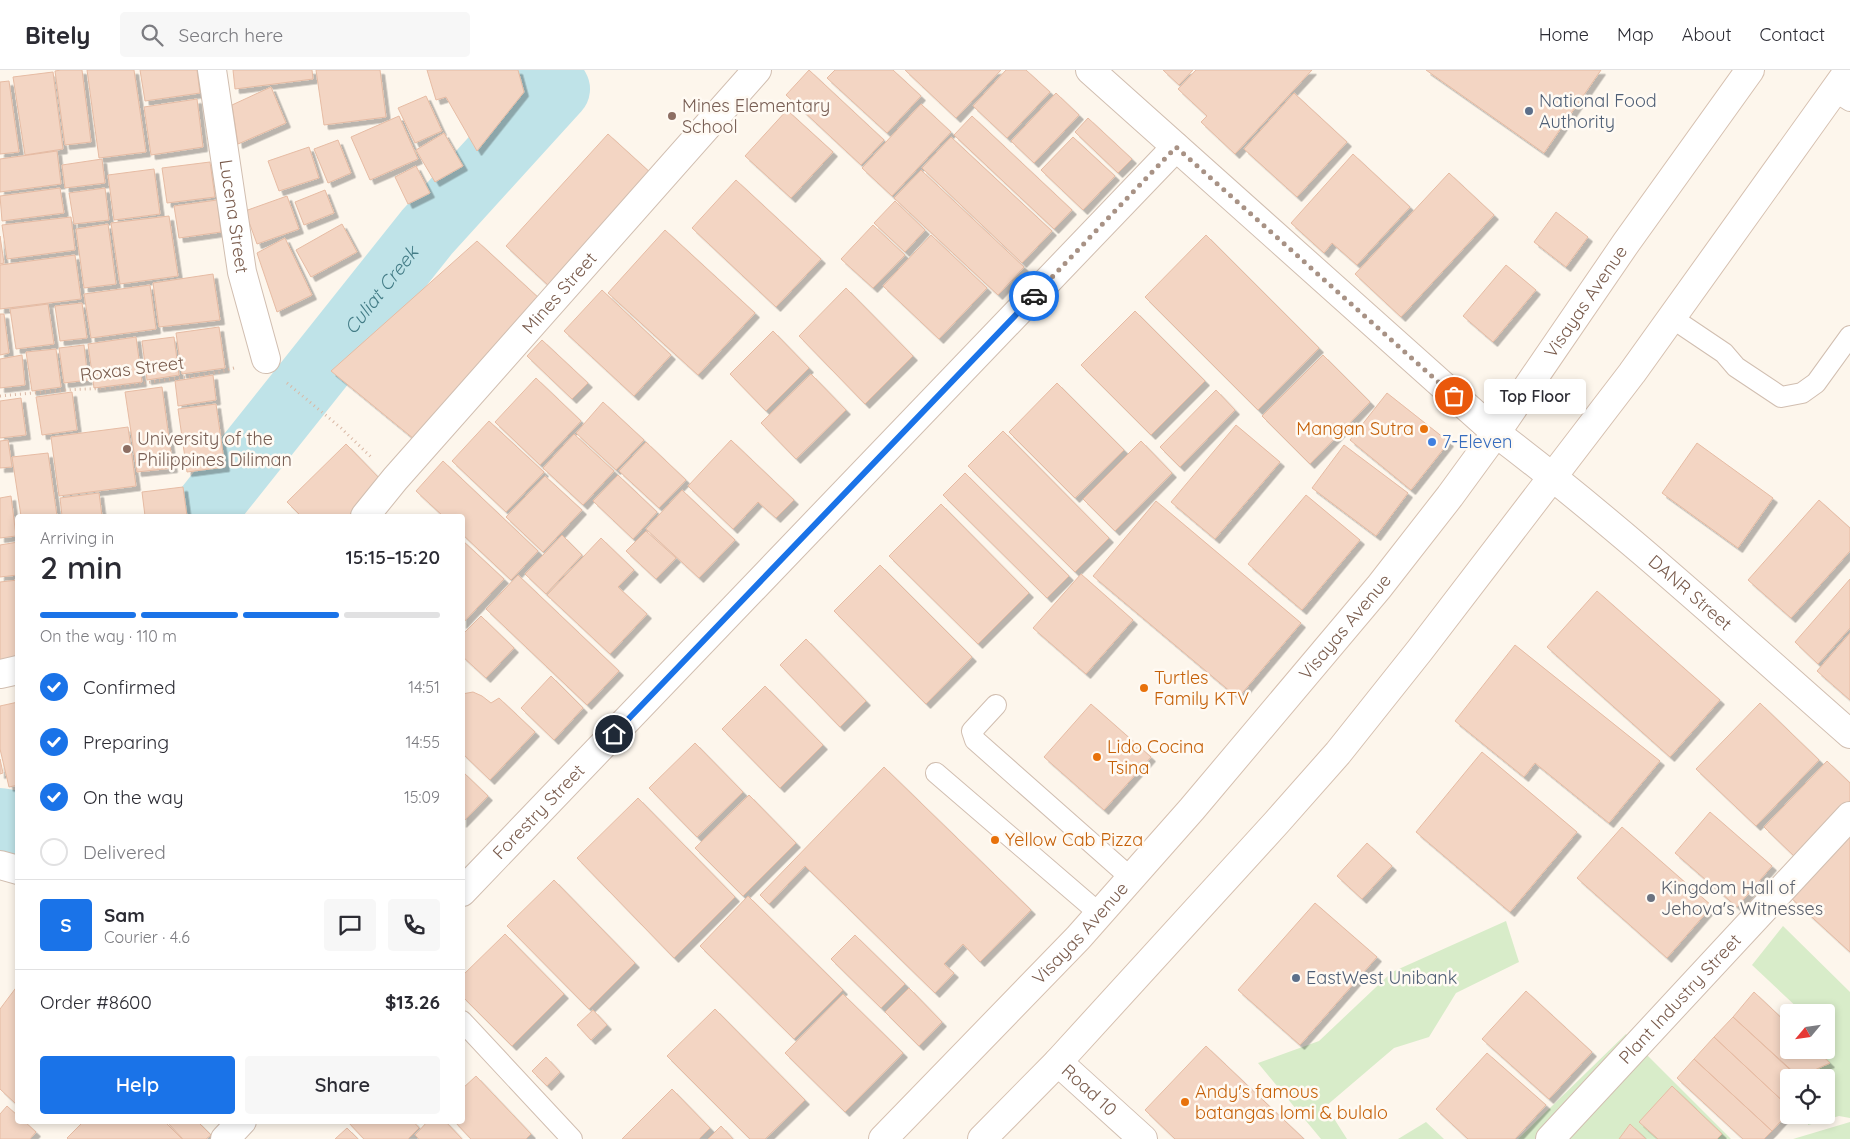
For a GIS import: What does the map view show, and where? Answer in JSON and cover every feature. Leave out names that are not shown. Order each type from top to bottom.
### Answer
[{"type":"street","name":"Lucena Street","points":[[212,70],[242,272],[266,359]]},
{"type":"street","name":"Mines Street","points":[[367,514],[757,70]]},
{"type":"street","name":"DANR Street","points":[[1090,70],[1496,434],[1554,477],[1611,525],[1850,734]]},
{"type":"street","name":"Visayas Avenue","points":[[883,1139],[1100,914],[1192,809],[1366,602],[1450,496],[1496,434],[1626,243],[1750,70]]},
{"type":"street","points":[[982,1139],[1058,1062],[1277,822],[1338,752],[1554,477],[1844,87]]},
{"type":"street","name":"Forestry Street","points":[[465,889],[1176,147]]},
{"type":"street","points":[[0,674],[15,671]]},
{"type":"street","name":"Plant Industry Street","points":[[1550,1139],[1850,816]]},
{"type":"street","points":[[0,865],[15,869]]},
{"type":"street","name":"Road 10","points":[[1058,1062],[1143,1139]]},
{"type":"street","points":[[225,1139],[239,1124]]},
{"type":"lane","points":[[1672,318],[1724,353],[1736,367],[1780,397],[1802,394],[1816,383],[1850,336]]},
{"type":"lane","points":[[996,705],[972,731],[975,740],[1130,878]]},
{"type":"lane","points":[[936,773],[1100,914]]},
{"type":"lane","points":[[465,1024],[572,1139]]},
{"type":"path","name":"Roxas Street","points":[[0,396],[110,388],[220,372],[266,359]]},
{"type":"path","points":[[285,382],[341,428],[395,480]]},
{"type":"green space","points":[[1506,921],[1519,962],[1456,993],[1429,1037],[1394,1048],[1326,1106],[1347,1139],[1321,1139],[1258,1063],[1319,1041],[1392,972]]},
{"type":"green space","points":[[1783,926],[1850,992],[1850,1118],[1835,1117],[1835,1069],[1808,1069],[1807,1059],[1835,1059],[1835,1004],[1793,1004],[1752,965]]},
{"type":"green space","points":[[1626,1034],[1731,1139],[1518,1139]]},
{"type":"green space","points":[[1426,1122],[1444,1139],[1398,1139]]},
{"type":"green space","points":[[1850,1122],[1850,1139],[1793,1139]]},
{"type":"building","points":[[82,70],[91,142],[65,145],[55,71]]},
{"type":"building","points":[[87,70],[134,70],[146,152],[99,158]]},
{"type":"building","points":[[140,70],[197,70],[200,93],[145,101]]},
{"type":"building","points":[[233,70],[312,70],[313,79],[235,89]]},
{"type":"building","points":[[316,70],[380,70],[386,117],[324,125]]},
{"type":"building","points":[[427,70],[518,70],[524,92],[477,151],[446,97],[436,100]]},
{"type":"building","points":[[809,70],[884,140],[861,165],[786,95]]},
{"type":"building","points":[[835,70],[893,70],[921,96],[887,133],[827,78]]},
{"type":"building","points":[[905,70],[1001,70],[956,118]]},
{"type":"building","points":[[1006,70],[1026,70],[1050,92],[1007,138],[973,106]]},
{"type":"building","points":[[1163,70],[1193,70],[1179,85]]},
{"type":"building","points":[[1196,70],[1312,70],[1235,154],[1201,122],[1207,116],[1178,89]]},
{"type":"building","name":"National Food Authority","points":[[1426,70],[1601,70],[1544,153]]},
{"type":"building","points":[[53,72],[63,149],[25,155],[13,77]]},
{"type":"building","points":[[9,81],[19,152],[0,154],[0,82]]},
{"type":"building","points":[[271,87],[286,123],[238,144],[232,105]]},
{"type":"building","points":[[1056,93],[1079,115],[1034,163],[1011,141]]},
{"type":"building","points":[[1294,93],[1347,142],[1297,197],[1244,149]]},
{"type":"building","points":[[426,96],[442,131],[415,143],[398,108]]},
{"type":"building","points":[[197,99],[203,147],[151,155],[144,107]]},
{"type":"building","points":[[921,104],[951,132],[892,196],[862,168]]},
{"type":"building","points":[[787,110],[833,152],[791,198],[745,156]]},
{"type":"building","points":[[399,116],[418,159],[370,180],[351,137]]},
{"type":"building","points":[[972,116],[1072,210],[1054,229],[954,135]]},
{"type":"building","points":[[1088,118],[1132,159],[1118,173],[1075,132]]},
{"type":"building","points":[[444,133],[463,166],[435,182],[416,150]]},
{"type":"building","points":[[608,134],[653,175],[550,287],[506,246]]},
{"type":"building","points":[[951,137],[1052,231],[1022,263],[922,168]]},
{"type":"building","points":[[1073,137],[1115,176],[1083,210],[1041,170]]},
{"type":"building","points":[[338,140],[351,173],[328,183],[314,149]]},
{"type":"building","points":[[309,147],[319,178],[279,191],[268,161]]},
{"type":"building","points":[[57,151],[61,184],[0,192],[0,159]]},
{"type":"building","points":[[1353,154],[1410,207],[1357,265],[1332,243],[1324,253],[1291,223]]},
{"type":"building","points":[[102,159],[105,183],[65,188],[62,165]]},
{"type":"building","points":[[210,162],[215,197],[167,203],[162,168]]},
{"type":"building","points":[[416,166],[430,193],[408,204],[395,177]]},
{"type":"building","points":[[154,169],[160,214],[114,220],[108,175]]},
{"type":"building","points":[[921,170],[1024,267],[998,295],[894,198]]},
{"type":"building","points":[[1449,173],[1494,215],[1401,317],[1355,274]]},
{"type":"building","points":[[736,180],[821,259],[776,307],[692,228]]},
{"type":"building","points":[[60,188],[64,213],[2,221],[0,196]]},
{"type":"building","points":[[105,188],[109,220],[74,224],[69,193]]},
{"type":"building","points":[[325,190],[334,213],[304,225],[295,202]]},
{"type":"building","points":[[287,196],[299,229],[257,244],[245,211]]},
{"type":"building","points":[[217,200],[221,232],[179,238],[174,206]]},
{"type":"building","points":[[895,201],[925,230],[905,252],[874,223]]},
{"type":"building","points":[[1556,212],[1588,237],[1566,267],[1534,242]]},
{"type":"building","points":[[169,216],[178,276],[120,284],[111,223]]},
{"type":"building","points":[[71,217],[75,250],[7,259],[2,225]]},
{"type":"building","points":[[108,224],[116,284],[84,288],[76,229]]},
{"type":"building","points":[[342,224],[357,252],[311,277],[296,250]]},
{"type":"building","points":[[873,225],[905,255],[873,288],[841,259]]},
{"type":"building","points":[[665,230],[755,313],[698,375],[608,293]]},
{"type":"building","points":[[931,235],[987,288],[939,339],[883,286]]},
{"type":"building","points":[[1206,235],[1319,348],[1258,410],[1145,297]]},
{"type":"building","points":[[0,236],[4,263],[0,264]]},
{"type":"building","points":[[285,238],[312,295],[277,312],[257,253]]},
{"type":"building","points":[[477,241],[541,300],[414,439],[331,371]]},
{"type":"building","points":[[75,255],[81,299],[0,309],[0,265]]},
{"type":"building","points":[[1506,265],[1536,290],[1493,342],[1463,316]]},
{"type":"building","points":[[213,274],[220,320],[159,327],[153,283]]},
{"type":"building","points":[[150,285],[156,329],[91,338],[84,294]]},
{"type":"building","points":[[846,288],[913,356],[865,404],[799,336]]},
{"type":"building","points":[[602,290],[671,355],[634,396],[564,331]]},
{"type":"building","points":[[82,303],[87,338],[60,341],[55,306]]},
{"type":"building","points":[[48,304],[54,344],[16,349],[10,309]]},
{"type":"building","points":[[1135,311],[1205,381],[1151,435],[1081,365]]},
{"type":"building","points":[[0,314],[4,314],[9,353],[0,355]]},
{"type":"building","points":[[219,327],[225,368],[182,374],[176,333]]},
{"type":"building","points":[[773,331],[809,368],[766,411],[730,374]]},
{"type":"building","points":[[136,337],[142,382],[94,388],[88,344]]},
{"type":"building","points":[[174,337],[179,375],[147,380],[142,341]]},
{"type":"building","points":[[542,340],[588,383],[572,399],[527,356]]},
{"type":"building","points":[[84,345],[88,380],[64,383],[59,348]]},
{"type":"building","points":[[56,349],[61,387],[32,391],[26,352]]},
{"type":"building","points":[[22,355],[25,385],[0,388],[0,359]]},
{"type":"building","points":[[1323,355],[1370,402],[1310,464],[1262,416]]},
{"type":"building","points":[[811,374],[846,410],[796,459],[761,423]]},
{"type":"building","points":[[213,375],[216,400],[178,406],[175,381]]},
{"type":"building","points":[[536,378],[581,421],[540,465],[495,422]]},
{"type":"building","points":[[1057,383],[1124,450],[1075,498],[1009,432]]},
{"type":"building","points":[[162,387],[173,468],[137,472],[125,392]]},
{"type":"building","points":[[1216,390],[1235,410],[1180,467],[1160,447]]},
{"type":"building","points":[[72,392],[77,430],[42,435],[36,397]]},
{"type":"building","points":[[1387,393],[1449,442],[1411,490],[1350,440]]},
{"type":"building","points":[[21,398],[26,435],[0,438],[0,401]]},
{"type":"building","points":[[603,402],[644,440],[616,470],[576,433]]},
{"type":"building","points":[[216,404],[225,467],[187,472],[178,409]]},
{"type":"building","points":[[489,421],[544,472],[506,512],[452,461]]},
{"type":"building","points":[[1236,425],[1280,462],[1215,539],[1171,502]]},
{"type":"building","points":[[128,427],[136,486],[59,496],[51,437]]},
{"type":"building","points":[[1003,431],[1109,538],[1075,572],[968,466]]},
{"type":"building","points":[[574,434],[614,471],[583,505],[543,468]]},
{"type":"building","points":[[8,440],[12,467],[0,468],[0,441]]},
{"type":"building","points":[[731,440],[794,500],[776,518],[758,502],[733,529],[688,486]]},
{"type":"building","points":[[1141,441],[1172,473],[1115,531],[1083,499]]},
{"type":"building","points":[[646,442],[686,480],[659,508],[619,471]]},
{"type":"building","points":[[1697,443],[1773,498],[1738,548],[1662,493]]},
{"type":"building","points":[[346,444],[383,482],[350,514],[299,514],[287,502]]},
{"type":"building","points":[[1344,445],[1408,493],[1376,536],[1312,488]]},
{"type":"building","points":[[48,453],[57,514],[21,514],[12,457]]},
{"type":"building","points":[[443,461],[538,551],[511,580],[465,537],[465,514],[441,514],[416,491]]},
{"type":"building","points":[[965,473],[1069,576],[1047,598],[943,495]]},
{"type":"building","points":[[618,475],[657,512],[633,539],[593,501]]},
{"type":"building","points":[[545,476],[582,510],[543,552],[506,517]]},
{"type":"building","points":[[183,487],[187,514],[145,514],[142,492]]},
{"type":"building","points":[[682,490],[735,540],[699,578],[646,529]]},
{"type":"building","points":[[99,493],[102,514],[62,514],[60,498]]},
{"type":"building","points":[[1306,495],[1360,540],[1302,610],[1248,564]]},
{"type":"building","points":[[11,496],[15,536],[0,538],[0,498]]},
{"type":"building","points":[[1819,500],[1850,528],[1850,551],[1791,618],[1748,580]]},
{"type":"building","points":[[1156,501],[1301,623],[1238,698],[1093,576]]},
{"type":"building","points":[[941,504],[1029,593],[978,644],[889,556]]},
{"type":"building","points":[[646,531],[676,558],[656,579],[626,551]]},
{"type":"building","points":[[562,535],[582,555],[546,594],[525,574]]},
{"type":"building","points":[[601,538],[634,570],[618,587],[647,614],[610,654],[547,595]]},
{"type":"building","points":[[15,542],[15,575],[0,577],[0,545]]},
{"type":"building","points":[[465,543],[504,579],[465,621]]},
{"type":"building","points":[[880,565],[972,657],[926,704],[834,611]]},
{"type":"building","points":[[1081,574],[1133,620],[1086,674],[1033,628]]},
{"type":"building","points":[[518,575],[619,671],[587,705],[486,609]]},
{"type":"building","points":[[1850,579],[1850,628],[1818,664],[1795,642]]},
{"type":"building","points":[[15,580],[15,662],[0,664],[0,582]]},
{"type":"building","points":[[1597,591],[1720,700],[1670,757],[1547,647]]},
{"type":"building","points":[[481,616],[514,648],[486,678],[465,659],[465,632]]},
{"type":"building","points":[[1850,633],[1850,700],[1817,671]]},
{"type":"building","points":[[806,639],[866,701],[840,727],[780,665]]},
{"type":"building","points":[[1515,645],[1660,761],[1609,823],[1535,763],[1524,777],[1455,721]]},
{"type":"building","points":[[551,676],[583,708],[554,740],[521,708]]},
{"type":"building","points":[[765,686],[823,745],[780,788],[722,729]]},
{"type":"building","points":[[473,692],[491,703],[499,698],[535,732],[490,780],[465,756],[465,693]]},
{"type":"building","points":[[15,703],[15,786],[9,787],[0,749],[0,706]]},
{"type":"building","points":[[1760,703],[1819,760],[1756,826],[1696,769]]},
{"type":"building","name":"Lido Cocina Tsina","points":[[1091,704],[1151,757],[1104,810],[1044,757]]},
{"type":"building","points":[[695,743],[743,792],[697,837],[649,788]]},
{"type":"building","points":[[1482,752],[1577,832],[1510,912],[1416,832]]},
{"type":"building","points":[[0,759],[3,773],[0,774]]},
{"type":"building","points":[[1827,761],[1850,783],[1850,802],[1796,858],[1764,827]]},
{"type":"building","points":[[884,767],[1031,910],[980,962],[963,944],[944,964],[954,973],[935,993],[805,866],[769,904],[760,895]]},
{"type":"building","points":[[465,774],[488,796],[465,820]]},
{"type":"building","points":[[749,795],[796,843],[743,896],[695,848]]},
{"type":"building","points":[[638,798],[735,897],[674,958],[577,858]]},
{"type":"building","points":[[1710,812],[1772,866],[1737,907],[1675,853]]},
{"type":"building","name":"Kingdom Hall of Jehova's Witnesses","points":[[1622,827],[1712,906],[1667,958],[1577,878]]},
{"type":"building","points":[[1850,830],[1850,952],[1790,897]]},
{"type":"building","points":[[1367,843],[1392,866],[1362,899],[1337,876]]},
{"type":"building","points":[[554,880],[635,963],[589,1009],[507,926]]},
{"type":"building","points":[[748,896],[843,990],[794,1039],[700,946]]},
{"type":"building","points":[[1315,903],[1377,957],[1300,1045],[1238,990]]},
{"type":"building","points":[[505,934],[564,994],[512,1046],[465,999],[465,973]]},
{"type":"building","points":[[855,935],[905,984],[881,1008],[831,959]]},
{"type":"building","points":[[909,988],[942,1022],[919,1046],[885,1012]]},
{"type":"building","points":[[15,989],[15,1103],[0,1089],[0,1009]]},
{"type":"building","points":[[1526,991],[1592,1052],[1549,1099],[1482,1039]]},
{"type":"building","points":[[1754,992],[1780,1017],[1780,1059],[1826,1059],[1830,1063],[1817,1069],[1790,1069],[1733,1017]]},
{"type":"building","points":[[843,994],[903,1053],[845,1112],[785,1053]]},
{"type":"building","points":[[715,1009],[805,1100],[765,1139],[750,1139],[667,1056]]},
{"type":"building","points":[[593,1010],[607,1025],[591,1040],[577,1025]]},
{"type":"building","points":[[1733,1017],[1789,1069],[1780,1069],[1780,1099],[1714,1037]]},
{"type":"building","points":[[1714,1037],[1780,1099],[1780,1122],[1772,1131],[1694,1059]]},
{"type":"building","points":[[1206,1046],[1304,1139],[1175,1139],[1145,1110]]},
{"type":"building","points":[[1487,1053],[1546,1105],[1515,1139],[1468,1139],[1436,1109]]},
{"type":"building","points":[[546,1057],[560,1072],[547,1086],[532,1071]]},
{"type":"building","points":[[1694,1059],[1772,1131],[1764,1139],[1743,1139],[1677,1078]]},
{"type":"building","points":[[476,1076],[531,1134],[526,1139],[471,1139],[457,1124],[465,1124],[465,1086]]},
{"type":"building","points":[[1672,1086],[1722,1134],[1717,1139],[1658,1139],[1639,1122]]},
{"type":"building","points":[[672,1089],[710,1128],[699,1139],[622,1139]]},
{"type":"building","points":[[7,1106],[15,1113],[15,1124],[27,1124],[36,1132],[30,1139],[0,1139],[0,1114]]},
{"type":"building","points":[[81,1124],[167,1124],[182,1139],[68,1139]]},
{"type":"building","points":[[169,1124],[200,1124],[211,1135],[206,1139],[183,1139]]},
{"type":"building","points":[[350,1124],[416,1124],[419,1128],[408,1139],[364,1139]]},
{"type":"building","points":[[425,1124],[448,1124],[462,1139],[419,1139],[415,1135]]},
{"type":"building","points":[[1630,1124],[1646,1139],[1619,1139]]},
{"type":"building","points":[[721,1126],[733,1139],[708,1139]]},
{"type":"building","points":[[347,1128],[358,1139],[335,1139]]},
{"type":"waterway","name":"Culiat Creek","points":[[203,514],[427,232],[557,89],[546,70]]},
{"type":"waterway","name":"Culiat Creek","points":[[0,821],[15,824]]},
{"type":"way so far","points":[[1034,296],[1176,147],[1454,396]]},
{"type":"place","name":"National Food Authority","points":[[1529,111]]},
{"type":"place","name":"Mines Elementary School","points":[[672,116]]},
{"type":"place","name":"Top Floor","points":[[1454,396]]},
{"type":"place","name":"Mangan Sutra","points":[[1424,429]]},
{"type":"place","name":"7-Eleven","points":[[1432,442]]},
{"type":"place","name":"University of the Philippines Diliman","points":[[127,449]]},
{"type":"place","name":"Turtles Family KTV","points":[[1144,688]]},
{"type":"place","name":"Lido Cocina Tsina","points":[[1097,757]]},
{"type":"place","name":"Yellow Cab Pizza","points":[[995,840]]},
{"type":"place","name":"Kingdom Hall of Jehova's Witnesses","points":[[1651,898]]},
{"type":"place","name":"EastWest Unibank","points":[[1296,978]]},
{"type":"place","name":"Andy's famous batangas lomi & bulalo","points":[[1185,1102]]},
{"type":"route","points":[[614,734],[1034,296]]}]
